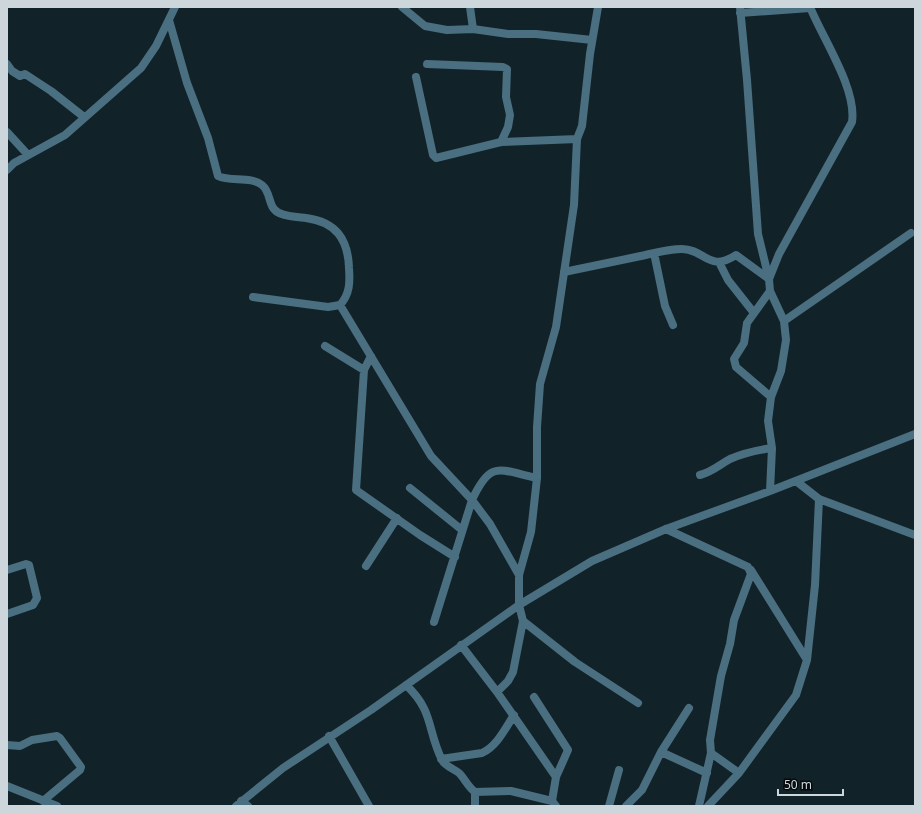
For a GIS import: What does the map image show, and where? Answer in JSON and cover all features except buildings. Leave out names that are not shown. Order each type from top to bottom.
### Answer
[{"type":"street","points":[[402,7],[425,26],[447,30],[473,29],[501,33],[536,34],[592,40]]},
{"type":"street","points":[[470,7],[473,29]]},
{"type":"street","points":[[497,692],[513,672],[523,621],[519,605],[519,575],[531,532],[538,478],[537,427],[540,384],[556,327],[574,205],[577,139],[582,126],[592,40],[598,7]]},
{"type":"street","points":[[769,279],[779,254],[852,122],[853,117],[853,106],[849,95],[810,7],[740,10],[758,234],[769,279],[770,291],[784,321],[786,340],[781,371],[771,397],[768,422],[772,448],[770,491]]},
{"type":"street","points":[[7,170],[14,163],[62,137],[141,68],[156,46],[174,8]]},
{"type":"street","points":[[169,20],[189,89],[208,138],[218,176],[252,181],[262,185],[267,192],[270,205],[277,212],[289,217],[307,218],[327,223],[336,229],[345,243],[349,258],[350,284],[346,298],[340,305],[328,308],[253,297]]},
{"type":"street","points":[[7,64],[12,71],[20,76],[24,74],[46,87],[84,117]]},
{"type":"street","points":[[427,64],[503,67],[507,69],[506,97],[510,115],[508,127],[501,142]]},
{"type":"street","points":[[416,77],[433,155],[436,158],[501,142],[577,139]]},
{"type":"street","points":[[7,132],[28,155]]},
{"type":"street","points":[[784,321],[911,233]]},
{"type":"street","points":[[564,272],[654,253],[683,249],[695,253],[706,260],[719,262],[729,259],[736,254],[769,279]]},
{"type":"street","points":[[654,253],[665,306],[673,325]]},
{"type":"street","points":[[719,262],[728,280],[754,313]]},
{"type":"street","points":[[770,291],[747,323],[744,343],[735,354],[734,364],[771,397]]},
{"type":"street","points":[[340,305],[435,462],[451,476],[490,524],[519,575]]},
{"type":"street","points":[[325,346],[364,370]]},
{"type":"street","points":[[371,356],[364,370],[356,490],[420,535],[455,557]]},
{"type":"street","points":[[242,804],[283,768],[329,736],[406,685],[519,605],[592,561],[666,529],[770,491],[915,434]]},
{"type":"street","points":[[700,475],[711,472],[730,460],[749,452],[772,448]]},
{"type":"street","points":[[434,622],[462,530],[469,515],[472,500],[487,474],[494,470],[506,470],[538,478]]},
{"type":"street","points":[[796,481],[819,499],[915,535]]},
{"type":"street","points":[[410,488],[462,530]]},
{"type":"street","points":[[708,806],[739,773],[796,695],[808,660],[815,585],[819,499]]},
{"type":"street","points":[[366,566],[397,518]]},
{"type":"street","points":[[666,529],[748,567],[808,660]]},
{"type":"street","points":[[7,570],[26,564],[29,565],[37,598],[33,605],[7,614]]},
{"type":"street","points":[[699,806],[711,753],[710,740],[721,676],[730,644],[734,620],[751,574],[750,570]]},
{"type":"street","points":[[523,621],[575,662],[638,703]]},
{"type":"street","points":[[461,645],[514,715],[556,776]]},
{"type":"street","points":[[406,685],[413,692],[427,713],[441,760],[458,773],[475,792],[475,806]]},
{"type":"street","points":[[475,792],[510,791],[554,803],[556,776],[568,754],[568,747],[534,698]]},
{"type":"street","points":[[626,806],[639,794],[661,752],[689,708]]},
{"type":"street","points":[[441,760],[482,753],[487,750],[504,730],[514,715]]},
{"type":"street","points":[[7,745],[20,746],[32,740],[57,736],[81,767],[80,770],[43,801]]},
{"type":"street","points":[[329,736],[369,806]]},
{"type":"street","points":[[661,752],[707,772]]},
{"type":"street","points":[[711,753],[739,773]]},
{"type":"street","points":[[609,806],[619,770]]},
{"type":"street","points":[[7,786],[57,806]]}]
